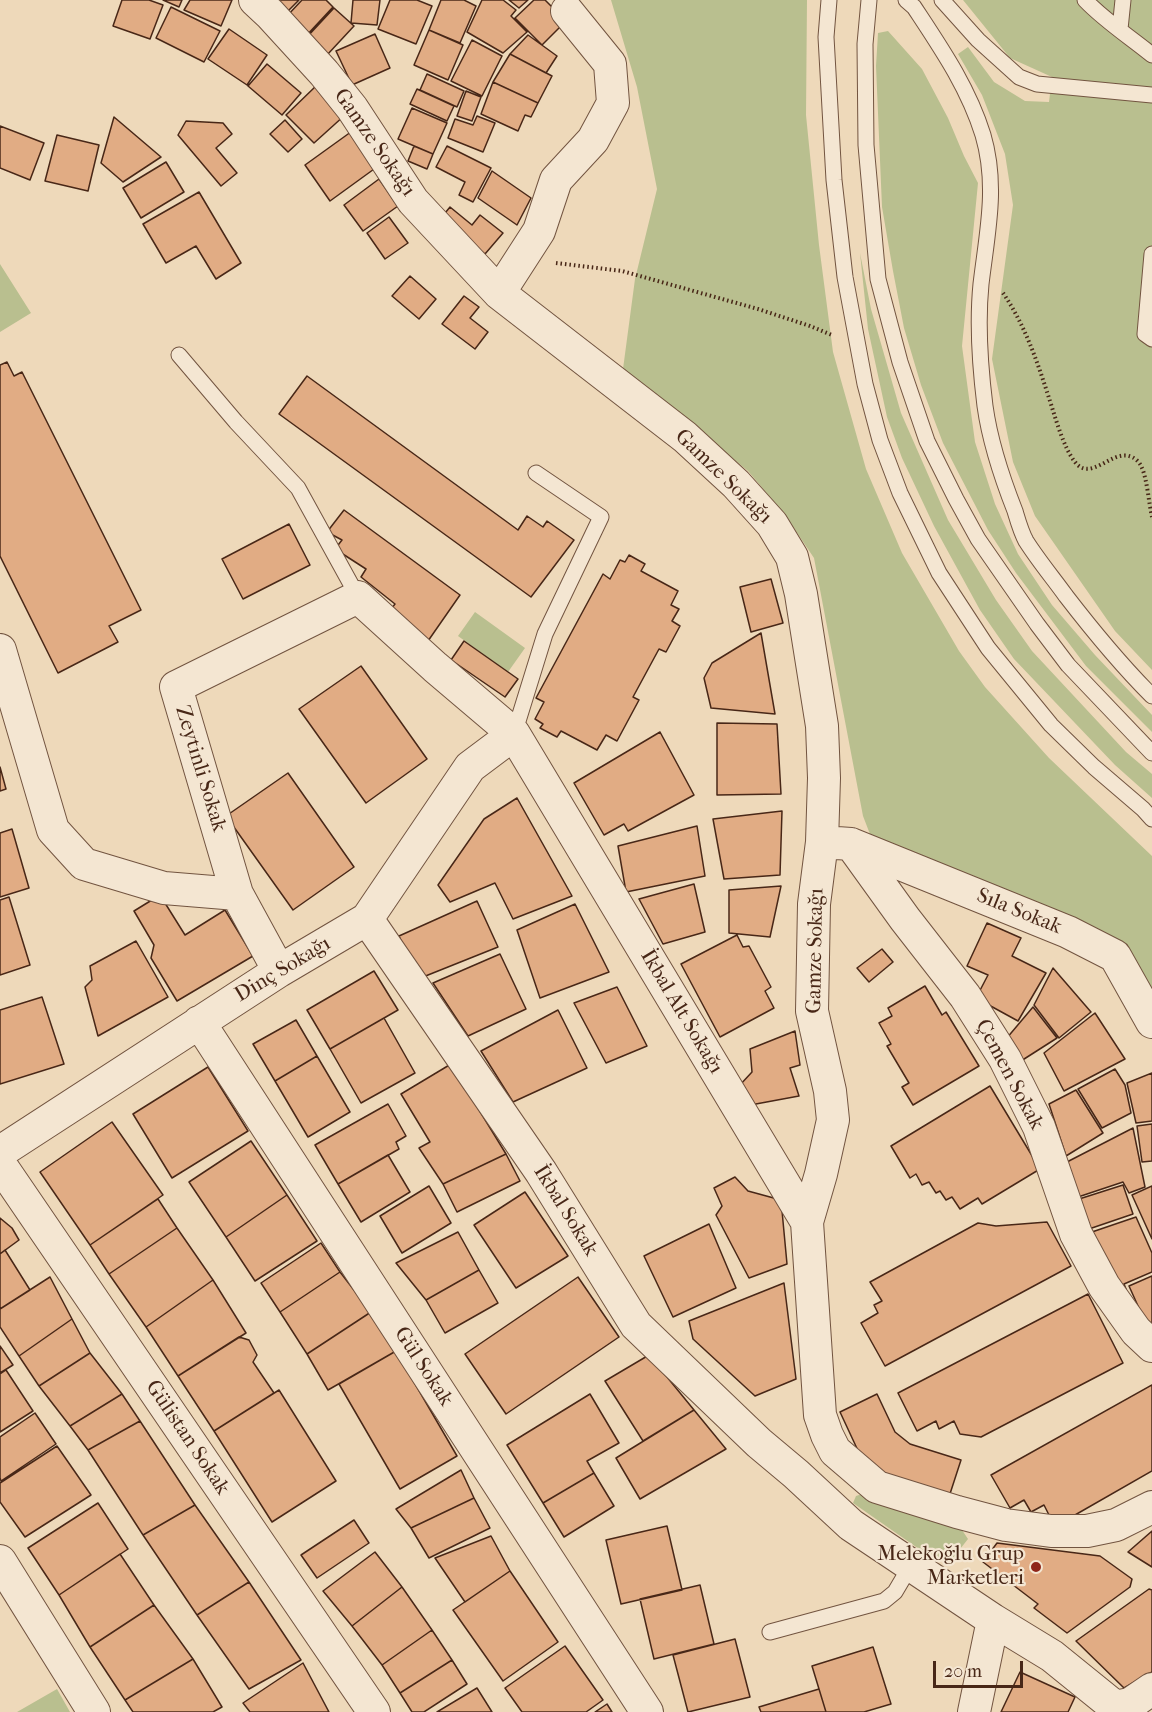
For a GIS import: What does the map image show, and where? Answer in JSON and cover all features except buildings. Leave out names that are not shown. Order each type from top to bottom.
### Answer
[{"type":"street","name":"Gamze Sokağı","points":[[255,0],[324,73],[352,108],[413,201],[499,293],[685,437],[736,484],[772,524],[792,557],[801,594],[822,726],[824,778],[837,843],[814,904],[812,1011],[830,1091],[833,1120],[807,1222]]},
{"type":"street","points":[[499,293],[539,231],[556,180],[593,140],[613,103],[610,64],[567,11]]},
{"type":"street","name":"İkbal Alt Sokağı","points":[[358,597],[514,734],[807,1222],[820,1415],[835,1452],[877,1487],[1006,1525],[1051,1531],[1087,1531],[1116,1525],[1152,1507]]},
{"type":"street","name":"Zeytinli Sokak","points":[[279,971],[237,894],[176,687],[358,597]]},
{"type":"street","points":[[0,650],[53,830],[84,864],[164,888],[237,894]]},
{"type":"street","name":"Dinç Sokağı","points":[[0,1152],[279,971],[367,919],[470,767],[514,734]]},
{"type":"street","name":"Sıla Sokak","points":[[837,843],[1068,932],[1114,956],[1152,1022]]},
{"type":"street","name":"Çemen Sokak","points":[[837,843],[905,920],[965,996],[1005,1059],[1039,1127],[1076,1234],[1104,1286],[1136,1331],[1152,1346]]},
{"type":"street","name":"İkbal Sokak","points":[[367,919],[541,1172],[636,1325],[759,1443],[800,1477],[851,1526],[993,1620],[1052,1656],[1116,1710]]},
{"type":"street","name":"Gül Sokak","points":[[199,1022],[647,1712]]},
{"type":"street","name":"Gülistan Sokak","points":[[0,1164],[374,1712]]},
{"type":"street","points":[[800,1477],[835,1452]]},
{"type":"street","points":[[0,1561],[94,1712]]},
{"type":"street","points":[[974,1712],[993,1620]]},
{"type":"street","points":[[1116,1710],[1130,1704],[1152,1689]]},
{"type":"lane","points":[[829,0],[826,37],[834,180],[845,277],[865,384],[880,440],[900,493],[939,573],[988,648],[1051,725],[1152,819]]},
{"type":"lane","points":[[868,0],[865,44],[866,145],[878,279],[900,362],[927,441],[978,539],[1037,624],[1068,665],[1152,753]]},
{"type":"lane","points":[[906,0],[914,7],[954,68],[970,101],[983,137],[989,171],[991,203],[981,284],[980,325],[985,408],[1000,469],[1026,540],[1093,631],[1152,696]]},
{"type":"lane","points":[[942,0],[978,40],[1019,77],[1037,84],[1152,95]]},
{"type":"lane","points":[[1085,0],[1098,14],[1152,55]]},
{"type":"lane","points":[[1120,29],[1123,0]]},
{"type":"lane","points":[[1152,254],[1145,334],[1152,339]]},
{"type":"lane","points":[[179,355],[236,422],[298,488],[358,597]]},
{"type":"lane","points":[[514,734],[545,634],[601,517],[536,472]]},
{"type":"lane","points":[[770,1632],[884,1601],[894,1592],[911,1565]]},
{"type":"path","points":[[520,260],[622,271],[759,309],[810,326],[858,346]]},
{"type":"path","points":[[984,265],[1025,330],[1058,424],[1075,463],[1082,468],[1090,469],[1117,456],[1127,455],[1135,459],[1142,467],[1152,517]]},
{"type":"green space","points":[[611,0],[807,0],[806,115],[819,245],[833,352],[866,469],[902,553],[959,651],[985,687],[1049,758],[1152,856],[1152,1009],[1118,950],[873,842],[863,816],[814,558],[785,515],[748,471],[623,369],[635,279],[657,189],[637,87]]},
{"type":"green space","points":[[963,0],[1152,0],[1152,670],[1115,631],[1035,516],[1013,462],[992,359],[1013,205],[1005,154],[982,95],[958,54],[968,47],[994,82],[1025,101],[1049,102],[1052,77],[1010,58]]},
{"type":"green space","points":[[888,31],[922,69],[978,183],[962,346],[975,442],[995,504],[1018,554],[1052,605],[1095,655],[1152,715],[1152,732],[1086,666],[1016,573],[988,530],[943,443],[921,385],[904,328],[882,207],[876,66],[878,33]]},
{"type":"green space","points":[[860,253],[871,309],[901,413],[948,520],[996,600],[1032,651],[1126,752],[1152,774],[1152,798],[1115,765],[1014,659],[980,610],[934,526],[902,458],[887,417],[868,329]]},
{"type":"green space","points":[[0,264],[31,313],[0,332]]},
{"type":"green space","points":[[475,612],[525,648],[508,672],[458,636]]},
{"type":"green space","points":[[865,1493],[962,1530],[968,1539],[949,1563],[919,1549],[853,1503],[856,1496]]},
{"type":"green space","points":[[57,1689],[70,1712],[17,1712]]},
{"type":"place","name":"Melekoğlu Grup Marketleri","points":[[1036,1567]]}]
